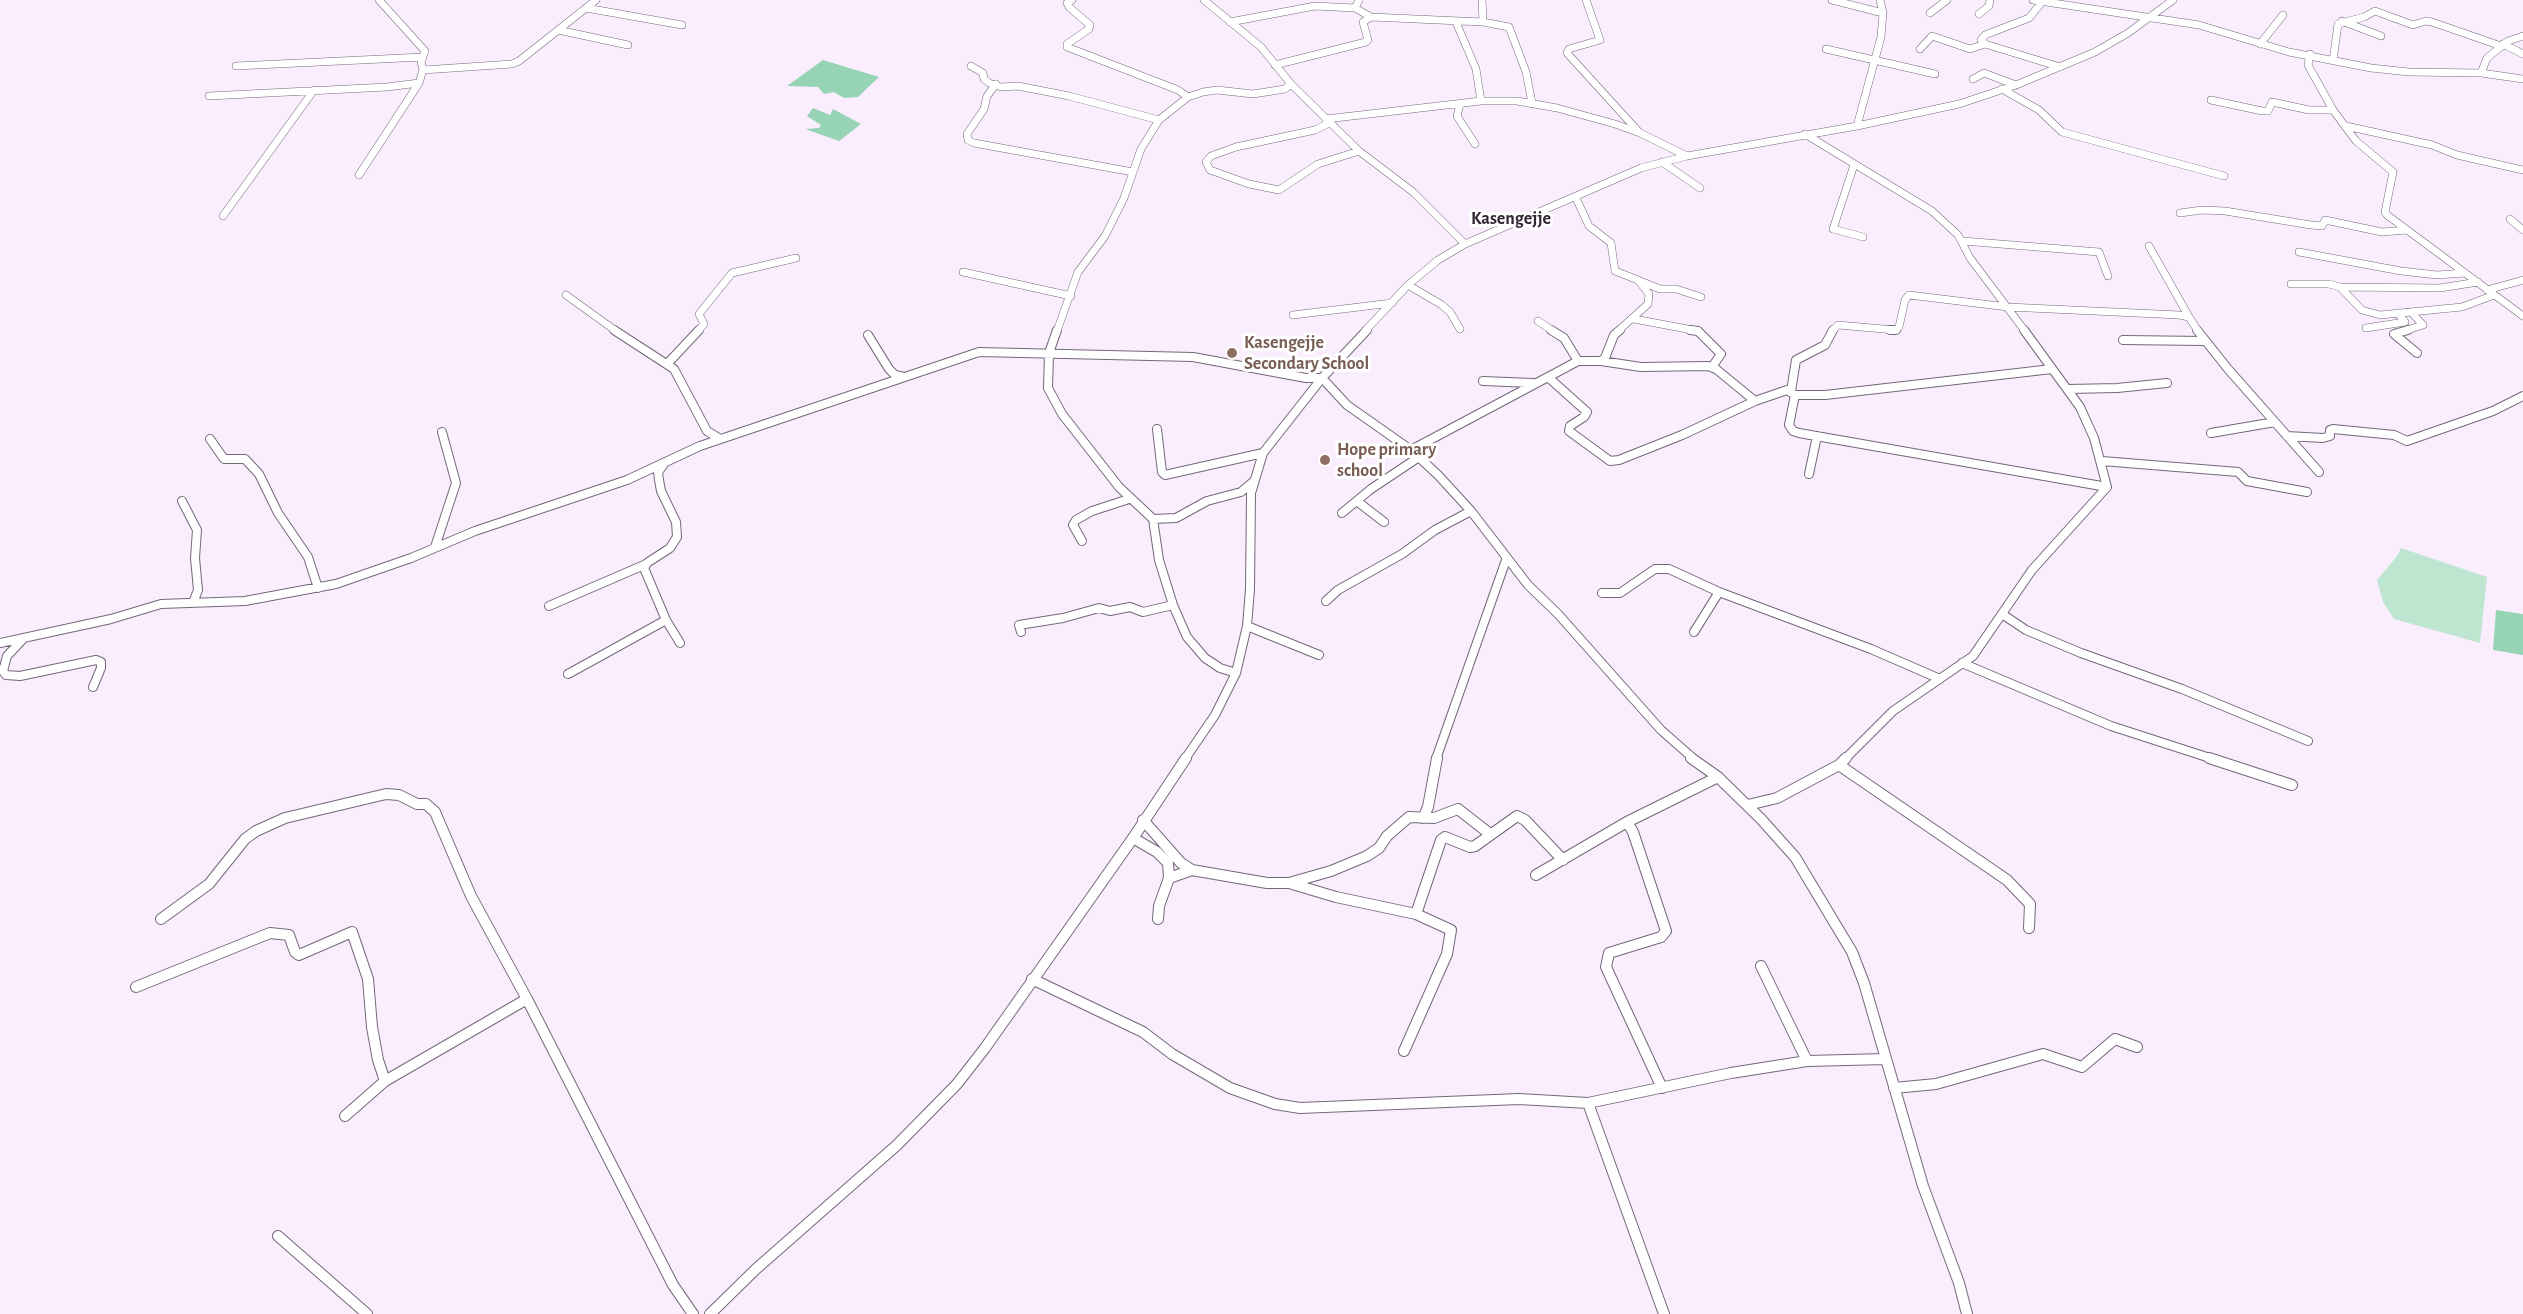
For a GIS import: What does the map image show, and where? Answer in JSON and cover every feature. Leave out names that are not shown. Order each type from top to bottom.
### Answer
[{"type":"street","points":[[359,175],[419,83],[423,70],[425,51],[379,0]]},
{"type":"street","points":[[423,70],[512,64],[596,0]]},
{"type":"street","points":[[1072,0],[1067,3],[1070,8],[1090,25],[1089,29],[1067,44],[1067,47],[1105,64],[1168,86],[1188,98]]},
{"type":"street","points":[[1204,0],[1261,47],[1290,84],[1359,151],[1413,192],[1465,244]]},
{"type":"street","points":[[1355,8],[1359,0]]},
{"type":"street","points":[[1482,0],[1483,22]]},
{"type":"street","points":[[1586,0],[1600,40],[1569,49],[1567,53],[1640,133]]},
{"type":"street","points":[[1832,0],[1882,13]]},
{"type":"street","points":[[1857,126],[1881,37],[1880,0]]},
{"type":"street","points":[[1930,13],[1947,0]]},
{"type":"street","points":[[1979,14],[1989,6],[1990,0]]},
{"type":"street","points":[[2033,0],[2153,16],[2205,26],[2260,44],[2333,61],[2396,71],[2481,73],[2523,79]]},
{"type":"street","points":[[710,1314],[756,1269],[871,1169],[929,1114],[985,1048],[1133,838],[1215,715],[1236,673],[1247,626],[1250,589],[1251,493],[1263,453],[1322,378],[1408,285],[1438,260],[1465,244],[1623,176],[1687,156],[1857,126],[1959,104],[2016,85],[2107,46],[2173,0]]},
{"type":"street","points":[[1985,45],[1981,40],[1983,37],[2026,20],[2042,2]]},
{"type":"street","points":[[1230,22],[1314,3],[1355,8],[1371,17],[1483,22],[1509,27],[1526,72],[1532,103]]},
{"type":"street","points":[[586,8],[682,26]]},
{"type":"street","points":[[2333,61],[2336,29],[2342,21],[2364,17],[2377,11],[2413,25],[2426,21],[2432,22],[2523,54]]},
{"type":"street","points":[[2260,44],[2283,15]]},
{"type":"street","points":[[1275,65],[1366,42],[1368,40],[1363,22],[1371,17]]},
{"type":"street","points":[[2342,21],[2381,36]]},
{"type":"street","points":[[1456,22],[1467,41],[1476,69],[1481,101]]},
{"type":"street","points":[[558,30],[628,45]]},
{"type":"street","points":[[1920,49],[1932,36],[1970,49],[1985,45],[2060,67]]},
{"type":"street","points":[[2481,73],[2487,58],[2502,45],[2523,36]]},
{"type":"street","points":[[1826,49],[1935,74]]},
{"type":"street","points":[[2310,54],[2308,65],[2333,110],[2356,141],[2392,172],[2385,212],[2523,316]]},
{"type":"street","points":[[236,66],[423,57]]},
{"type":"street","points":[[971,66],[983,73],[984,79],[989,83],[1001,87],[1018,86],[1069,96],[1159,120]]},
{"type":"street","points":[[1973,79],[1984,73],[2016,85]]},
{"type":"street","points":[[209,96],[419,83]]},
{"type":"street","points":[[996,84],[967,134],[968,140],[974,143],[1133,172]]},
{"type":"street","points":[[1236,673],[1220,668],[1199,653],[1187,637],[1173,605],[1159,560],[1153,519],[1129,499],[1062,414],[1048,388],[1049,353],[1078,272],[1105,236],[1124,198],[1141,149],[1159,120],[1188,98],[1203,92],[1217,90],[1253,94],[1285,89],[1290,84]]},
{"type":"street","points":[[2002,89],[2039,110],[2062,132],[2224,176]]},
{"type":"street","points":[[223,216],[314,90]]},
{"type":"street","points":[[2211,100],[2266,111],[2272,102],[2309,110],[2333,110]]},
{"type":"street","points":[[1359,151],[1318,164],[1279,190],[1249,184],[1210,170],[1206,162],[1211,156],[1236,147],[1309,132],[1328,121],[1481,101],[1532,103],[1583,115],[1640,133],[1687,156]]},
{"type":"street","points":[[1461,104],[1457,110],[1457,116],[1475,144]]},
{"type":"street","points":[[2346,126],[2424,143],[2463,157],[2523,170]]},
{"type":"street","points":[[1805,134],[1918,201],[1950,226],[1963,242],[1970,258],[2068,388],[2091,428],[2102,461],[2107,487]]},
{"type":"street","points":[[1662,162],[1700,188]]},
{"type":"street","points":[[1854,165],[1833,229],[1863,237]]},
{"type":"street","points":[[1576,198],[1591,228],[1611,243],[1615,271],[1660,289],[1676,290],[1701,297]]},
{"type":"street","points":[[2180,213],[2202,210],[2225,211],[2311,225],[2322,226],[2325,220],[2382,232],[2406,230]]},
{"type":"street","points":[[2510,219],[2523,230]]},
{"type":"street","points":[[1963,242],[2099,252],[2108,276]]},
{"type":"street","points":[[2150,246],[2189,317],[2205,341],[2319,472]]},
{"type":"street","points":[[2298,252],[2401,271],[2437,274],[2465,273]]},
{"type":"street","points":[[668,363],[704,324],[699,314],[732,273],[796,258]]},
{"type":"street","points":[[963,272],[1071,296]]},
{"type":"street","points":[[1601,361],[1605,358],[1614,335],[1644,310],[1649,300],[1646,289],[1638,280]]},
{"type":"street","points":[[2487,290],[2523,280]]},
{"type":"street","points":[[2291,284],[2432,288],[2478,282]]},
{"type":"street","points":[[1408,285],[1442,305],[1450,312],[1460,329]]},
{"type":"street","points":[[2340,287],[2367,312],[2380,315],[2462,307],[2494,295]]},
{"type":"street","points":[[566,295],[607,325],[668,363],[674,369],[707,431],[720,440]]},
{"type":"street","points":[[2107,487],[1799,433],[1790,428],[1789,421],[1796,360],[1825,345],[1833,327],[1895,330],[1899,327],[1905,300],[1909,295],[2008,307],[2189,317]]},
{"type":"street","points":[[1293,315],[1392,303]]},
{"type":"street","points":[[2411,312],[2423,325],[2394,334],[2417,353]]},
{"type":"street","points":[[2366,328],[2405,322],[2398,313]]},
{"type":"street","points":[[1634,319],[1698,331],[1721,354],[1712,367]]},
{"type":"street","points":[[1538,321],[1564,338],[1578,361]]},
{"type":"street","points":[[868,336],[889,369],[895,375],[904,377]]},
{"type":"street","points":[[2122,340],[2205,341]]},
{"type":"street","points":[[0,643],[111,619],[161,604],[244,601],[318,588],[411,558],[475,531],[627,480],[668,460],[720,440],[979,352],[1193,357],[1306,378],[1322,378],[1347,405],[1415,454],[1454,491],[1506,560],[1558,614],[1660,730],[1682,751],[1718,777],[1795,857],[1852,952],[1864,983],[1923,1186],[1959,1282],[1967,1314]]},
{"type":"street","points":[[1342,513],[1415,454],[1578,361],[1601,361],[1641,367],[1712,367],[1755,401]]},
{"type":"street","points":[[1549,378],[1587,412],[1584,417],[1570,426],[1569,431],[1610,461],[1619,460],[1682,435],[1755,401],[1785,391],[1825,395],[2052,369]]},
{"type":"street","points":[[1483,381],[1535,384]]},
{"type":"street","points":[[2068,388],[2117,388],[2167,383]]},
{"type":"street","points":[[2287,436],[2323,438],[2330,436],[2330,430],[2333,429],[2394,435],[2407,441],[2493,411],[2523,396]]},
{"type":"street","points":[[2211,433],[2275,422]]},
{"type":"street","points":[[1157,429],[1162,472],[1165,475],[1263,453]]},
{"type":"street","points":[[435,548],[456,483],[442,432]]},
{"type":"street","points":[[1809,474],[1816,436]]},
{"type":"street","points":[[210,439],[224,459],[245,459],[260,474],[278,513],[308,557],[318,588]]},
{"type":"street","points":[[549,606],[644,565],[670,548],[677,537],[676,522],[661,491],[658,472],[668,460]]},
{"type":"street","points":[[2102,461],[2238,472],[2247,481],[2307,492]]},
{"type":"street","points":[[1153,519],[1176,518],[1207,501],[1241,492],[1254,481]]},
{"type":"street","points":[[1748,806],[1777,798],[1839,765],[1880,722],[1973,656],[2032,570],[2107,487]]},
{"type":"street","points":[[1082,541],[1073,525],[1076,520],[1092,511],[1129,499]]},
{"type":"street","points":[[182,501],[197,530],[195,558],[198,590],[193,603]]},
{"type":"street","points":[[1358,502],[1384,522]]},
{"type":"street","points":[[1326,601],[1338,590],[1402,554],[1435,530],[1471,511]]},
{"type":"street","points":[[1423,818],[1428,807],[1438,750],[1472,661],[1506,560]]},
{"type":"street","points":[[644,565],[648,580],[666,620],[680,643]]},
{"type":"street","points":[[1602,593],[1620,593],[1655,568],[1663,567],[1719,592],[1871,650],[1940,680]]},
{"type":"street","points":[[1694,632],[1719,592]]},
{"type":"street","points":[[1021,632],[1019,625],[1063,618],[1099,608],[1110,611],[1130,607],[1143,612],[1173,605]]},
{"type":"street","points":[[2002,614],[2026,630],[2081,653],[2182,690],[2308,741]]},
{"type":"street","points":[[568,674],[666,620]]},
{"type":"street","points":[[1247,626],[1319,655]]},
{"type":"street","points":[[24,638],[7,656],[3,670],[6,675],[20,676],[96,660],[101,662],[101,668],[93,687]]},
{"type":"street","points":[[1962,663],[2111,726],[2292,785]]},
{"type":"street","points":[[1839,765],[2007,880],[2030,904],[2029,928]]},
{"type":"street","points":[[1536,875],[1627,822],[1718,777]]},
{"type":"street","points":[[161,919],[209,884],[245,839],[256,831],[285,818],[386,795],[399,795],[417,804],[426,804],[435,812],[471,896],[527,999],[673,1285],[693,1314]]},
{"type":"street","points":[[1143,820],[1181,863],[1192,870],[1267,883],[1289,883],[1331,871],[1367,856],[1379,848],[1404,819],[1412,816],[1434,818],[1458,808],[1490,834]]},
{"type":"street","points":[[1416,914],[1441,840],[1445,837],[1470,847],[1479,844],[1513,817],[1522,817],[1563,860]]},
{"type":"street","points":[[1627,822],[1637,842],[1666,931],[1661,937],[1609,953],[1606,967],[1662,1088]]},
{"type":"street","points":[[1133,838],[1164,857],[1168,863],[1169,878],[1159,906],[1158,919]]},
{"type":"street","points":[[1169,878],[1192,870]]},
{"type":"street","points":[[1289,883],[1336,897],[1416,914],[1451,930],[1452,935],[1447,954],[1404,1051]]},
{"type":"street","points":[[136,987],[270,933],[289,935],[295,952],[299,955],[352,932],[368,979],[372,1026],[378,1060],[385,1081]]},
{"type":"street","points":[[1761,966],[1807,1060]]},
{"type":"street","points":[[1032,979],[1143,1032],[1172,1054],[1230,1088],[1275,1104],[1300,1108],[1519,1099],[1588,1103],[1731,1073],[1807,1060],[1886,1059]]},
{"type":"street","points":[[345,1116],[385,1081],[527,999]]},
{"type":"street","points":[[1894,1088],[1936,1084],[2043,1054],[2082,1067],[2113,1039],[2137,1047]]},
{"type":"street","points":[[1588,1103],[1664,1314]]},
{"type":"street","points":[[278,1236],[367,1314]]},
{"type":"green space","points":[[823,60],[879,77],[858,97],[844,98],[834,92],[824,94],[818,87],[787,86]]},
{"type":"green space","points":[[813,108],[830,115],[833,109],[861,124],[839,141],[805,129],[819,128],[821,125],[807,116]]},
{"type":"green space","points":[[2401,548],[2487,577],[2480,643],[2394,619],[2383,602],[2377,580]]},
{"type":"green space","points":[[2496,610],[2523,614],[2523,655],[2493,650]]},
{"type":"place","name":"Kasengejje Secondary School","points":[[1232,353]]},
{"type":"place","name":"Hope primary school","points":[[1325,460]]},
{"type":"district","name":"Kasengejje","points":[[1511,219]]}]
